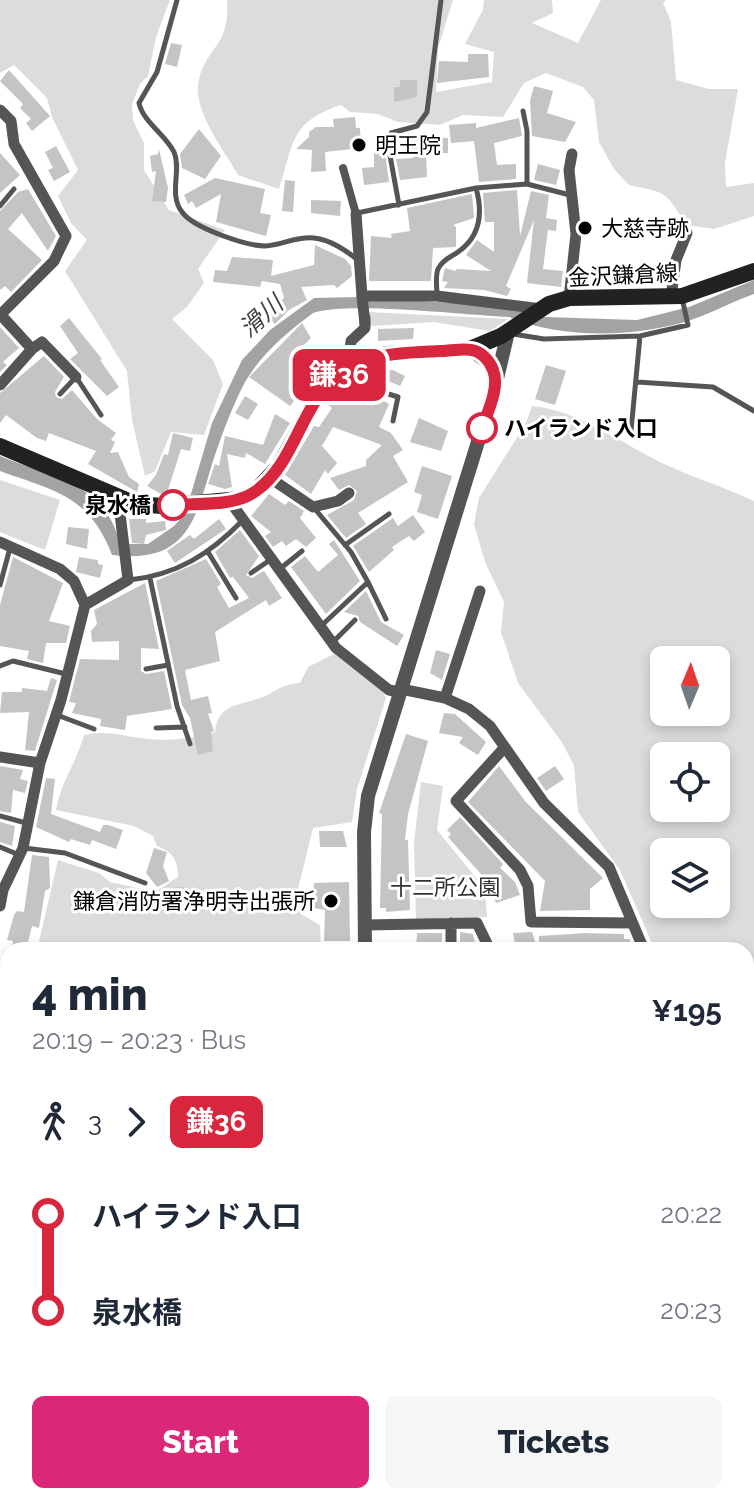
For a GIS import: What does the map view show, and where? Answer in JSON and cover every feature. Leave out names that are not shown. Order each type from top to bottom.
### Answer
[{"type":"main road","name":"金沢鎌倉線","points":[[510,331],[542,309],[569,298],[677,297],[754,271]]},
{"type":"main road","points":[[0,446],[118,497],[149,506],[229,500],[256,491],[270,478],[312,406],[330,382],[348,368],[387,354],[470,349],[510,331]]},
{"type":"street","points":[[0,110],[11,121],[14,144],[66,236],[54,261],[0,314],[32,349]]},
{"type":"street","points":[[569,298],[576,234],[569,170],[572,154]]},
{"type":"street","points":[[343,168],[356,214],[359,260],[362,296],[365,324],[365,317],[365,328],[351,341],[348,368]]},
{"type":"street","points":[[677,297],[676,260],[687,233]]},
{"type":"street","points":[[362,296],[437,296],[542,309]]},
{"type":"street","points":[[365,942],[365,814],[510,331]]},
{"type":"street","points":[[0,385],[42,342],[76,377]]},
{"type":"street","points":[[470,349],[490,364],[496,383]]},
{"type":"street","points":[[270,478],[313,507],[338,501],[349,493]]},
{"type":"street","points":[[85,605],[128,580],[128,558],[118,497]]},
{"type":"street","points":[[229,500],[277,571],[332,643],[389,690],[445,698],[469,709],[490,726],[544,803],[609,867],[640,942]]},
{"type":"street","points":[[0,906],[2,890],[21,852],[40,763],[85,605],[74,581],[60,569],[5,544]]},
{"type":"street","points":[[445,698],[480,591]]},
{"type":"street","points":[[505,747],[456,801],[520,870],[528,886],[531,922],[631,923]]},
{"type":"street","points":[[0,757],[40,763]]},
{"type":"street","points":[[451,923],[451,942]]},
{"type":"street","points":[[365,925],[477,923],[486,942]]},
{"type":"lane","points":[[177,0],[157,72],[139,103],[141,114],[157,128],[175,155],[175,193],[181,211],[198,228],[210,232],[266,246],[315,238],[329,242],[359,260]]},
{"type":"lane","points":[[399,205],[389,150],[391,133],[417,126],[427,112],[441,0]]},
{"type":"lane","points":[[523,111],[527,131],[527,184]]},
{"type":"lane","points":[[356,214],[476,188],[527,184],[574,196]]},
{"type":"lane","points":[[437,296],[438,270],[445,259],[461,250],[477,230],[482,211],[476,188]]},
{"type":"lane","points":[[0,206],[14,189]]},
{"type":"lane","points":[[510,331],[544,339],[640,336],[688,325],[677,297]]},
{"type":"lane","points":[[631,431],[640,336]]},
{"type":"lane","points":[[348,368],[373,389],[398,397],[393,421]]},
{"type":"lane","points":[[60,394],[76,377],[101,415]]},
{"type":"lane","points":[[637,382],[713,387],[754,411]]},
{"type":"lane","points":[[313,507],[345,545],[386,619]]},
{"type":"lane","points":[[345,545],[389,514]]},
{"type":"lane","points":[[128,580],[150,578],[187,566],[208,552],[243,520]]},
{"type":"lane","points":[[0,585],[5,544]]},
{"type":"lane","points":[[277,571],[302,551]]},
{"type":"lane","points":[[208,552],[236,598]]},
{"type":"lane","points":[[251,573],[270,560]]},
{"type":"lane","points":[[150,578],[168,665],[190,744]]},
{"type":"lane","points":[[320,627],[368,582]]},
{"type":"lane","points":[[332,643],[355,620]]},
{"type":"lane","points":[[0,666],[13,661],[67,675]]},
{"type":"lane","points":[[146,669],[168,665]]},
{"type":"lane","points":[[56,715],[94,729]]},
{"type":"lane","points":[[156,728],[185,727]]},
{"type":"lane","points":[[0,816],[28,824]]},
{"type":"lane","points":[[0,847],[21,852],[65,853],[145,883]]},
{"type":"green space","points":[[0,0],[170,0],[156,37],[148,76],[140,84],[132,104],[133,120],[144,143],[144,170],[169,210],[225,230],[198,269],[204,283],[187,307],[172,319],[213,360],[223,384],[204,435],[171,432],[155,471],[145,476],[132,420],[127,371],[65,271],[87,240],[71,223],[58,196],[78,170],[52,117],[47,98],[14,65],[0,73]]},
{"type":"green space","points":[[227,0],[453,0],[438,48],[436,92],[492,82],[494,52],[465,44],[483,10],[484,0],[552,0],[553,13],[532,23],[578,43],[601,0],[666,0],[663,3],[671,21],[676,80],[709,89],[738,89],[725,163],[726,187],[754,183],[754,216],[714,229],[687,225],[664,195],[629,185],[614,169],[599,142],[594,100],[583,87],[546,73],[524,83],[503,117],[463,115],[440,125],[398,122],[378,114],[350,112],[341,105],[311,119],[302,127],[291,147],[279,189],[238,175],[210,129],[198,91],[203,68],[222,37]]},
{"type":"green space","points":[[368,312],[508,319],[490,331],[433,322],[372,326]]},
{"type":"green space","points":[[532,406],[583,421],[662,463],[754,501],[754,942],[652,942],[620,870],[578,812],[574,765],[561,741],[518,683],[501,632],[504,602],[485,562],[474,524],[479,498],[526,423]]},
{"type":"green space","points":[[0,480],[60,500],[45,550],[0,532]]},
{"type":"green space","points":[[334,654],[383,692],[386,698],[357,789],[352,822],[313,828],[298,889],[301,914],[320,925],[321,942],[39,942],[58,860],[99,873],[110,882],[155,892],[178,877],[174,857],[157,846],[153,836],[134,826],[56,810],[84,735],[105,733],[168,740],[215,732],[220,716],[229,708],[300,683],[308,667]]},
{"type":"green space","name":"十二所公園","points":[[421,782],[443,786],[437,830],[485,889],[487,917],[416,920],[414,843]]},
{"type":"shaded area","points":[[754,280],[754,294],[702,316],[664,327],[620,333],[574,332],[509,317],[408,310],[352,308],[313,313],[274,345],[250,373],[226,423],[192,521],[172,545],[156,553],[112,555],[93,519],[81,507],[54,491],[0,471],[0,456],[74,485],[102,507],[113,523],[120,544],[148,544],[185,514],[212,423],[242,360],[270,330],[314,298],[358,297],[502,306],[545,317],[637,320],[689,307]]},
{"type":"building","points":[[171,43],[182,45],[177,67],[165,64]]},
{"type":"building","points":[[468,54],[488,54],[489,77],[437,83],[439,61],[468,62]]},
{"type":"building","points":[[9,70],[50,116],[32,131],[26,123],[31,119],[20,108],[23,104],[0,81]]},
{"type":"building","points":[[400,80],[417,80],[417,97],[394,102],[394,87],[400,87]]},
{"type":"building","points":[[534,86],[553,91],[547,113],[576,122],[565,142],[532,136],[530,101]]},
{"type":"building","points":[[355,117],[356,128],[360,128],[361,148],[325,152],[326,171],[311,172],[312,150],[296,149],[309,137],[309,132],[316,127],[334,127],[333,119]]},
{"type":"building","points":[[519,118],[522,136],[494,143],[497,165],[516,164],[516,179],[479,182],[474,141],[451,143],[449,125],[476,123],[476,128]]},
{"type":"building","points":[[199,129],[221,156],[205,179],[182,168],[180,154]]},
{"type":"building","points":[[412,135],[448,138],[448,153],[426,154],[427,177],[400,180],[396,159],[413,158]]},
{"type":"building","points":[[56,146],[70,172],[54,181],[48,170],[53,168],[45,152]]},
{"type":"building","points":[[384,146],[389,182],[364,185],[362,168],[374,167],[374,147]]},
{"type":"building","points":[[159,149],[168,188],[166,202],[152,201],[156,171],[152,172],[150,156],[158,154]]},
{"type":"building","points":[[0,153],[20,175],[0,193]]},
{"type":"building","points":[[538,164],[560,170],[556,185],[534,180]]},
{"type":"building","points":[[215,178],[265,189],[260,213],[271,215],[266,236],[216,222],[221,194],[196,208],[192,201],[188,204],[184,195]]},
{"type":"building","points":[[285,180],[295,181],[293,212],[282,211]]},
{"type":"building","points":[[28,189],[56,236],[48,251],[22,213],[8,229],[42,260],[11,292],[5,286],[0,290],[0,211],[18,192]]},
{"type":"building","points":[[517,190],[520,236],[531,191],[549,195],[546,218],[557,220],[556,231],[548,230],[543,269],[563,271],[561,287],[527,283],[534,220],[506,286],[511,289],[507,296],[484,290],[444,288],[448,282],[442,281],[445,268],[491,271],[466,255],[477,240],[494,252],[494,222],[485,222],[483,193]]},
{"type":"building","points":[[472,194],[474,218],[453,225],[456,227],[456,247],[433,248],[431,281],[369,281],[371,236],[392,238],[391,234],[410,231],[407,208]]},
{"type":"building","points":[[311,200],[341,201],[340,216],[311,213]]},
{"type":"building","points":[[315,245],[345,259],[351,266],[352,276],[337,288],[334,285],[301,287],[307,300],[289,310],[275,324],[265,314],[284,298],[280,284],[262,281],[260,287],[213,282],[215,270],[227,271],[232,257],[273,260],[271,276],[314,265]]},
{"type":"building","points":[[69,318],[102,359],[119,387],[107,396],[70,359],[78,353],[60,326]]},
{"type":"building","points":[[302,323],[311,338],[295,354],[303,360],[296,367],[315,384],[307,394],[303,390],[290,406],[249,377]]},
{"type":"building","points":[[0,327],[19,348],[3,362],[7,365],[0,372]]},
{"type":"building","points":[[414,328],[413,339],[378,341],[378,329]]},
{"type":"building","points":[[44,356],[64,377],[55,392],[56,397],[62,399],[72,390],[97,419],[116,433],[111,440],[115,442],[110,453],[118,452],[129,477],[139,484],[137,492],[88,464],[96,451],[49,433],[46,441],[37,438],[6,415],[0,423],[0,393]]},
{"type":"building","points":[[546,365],[566,371],[555,405],[535,399]]},
{"type":"building","points":[[374,369],[393,370],[405,376],[400,386],[388,381],[385,387],[369,379]]},
{"type":"building","points":[[350,382],[389,404],[379,427],[391,433],[403,450],[393,456],[408,482],[358,513],[366,524],[346,538],[327,515],[354,500],[357,491],[349,485],[339,490],[330,478],[366,466],[366,460],[382,445],[333,427],[322,446],[337,463],[328,474],[325,470],[311,494],[285,475],[314,426],[319,427],[332,408],[327,404]]},
{"type":"building","points":[[245,396],[258,404],[248,420],[235,413]]},
{"type":"building","points":[[275,414],[290,423],[265,464],[246,453],[245,458],[227,454],[232,487],[225,489],[208,484],[215,464],[219,466],[225,436],[263,445]]},
{"type":"building","points":[[419,418],[448,431],[441,451],[410,442]]},
{"type":"building","points":[[173,433],[193,438],[190,451],[181,449],[168,490],[163,495],[147,486],[156,475],[164,454],[168,455]]},
{"type":"building","points":[[422,466],[452,476],[438,519],[417,512],[422,495],[414,492]]},
{"type":"building","points":[[269,494],[285,505],[289,501],[304,511],[300,518],[316,538],[306,547],[296,539],[286,546],[282,541],[273,547],[265,536],[271,532],[251,516]]},
{"type":"building","points":[[413,515],[425,532],[414,541],[409,536],[392,547],[394,550],[369,572],[353,546],[393,518],[398,526]]},
{"type":"building","points":[[129,519],[146,519],[146,523],[165,521],[166,530],[146,535],[144,544],[132,543]]},
{"type":"building","points":[[219,519],[226,529],[175,563],[167,551],[190,535],[194,539]]},
{"type":"building","points":[[68,527],[89,529],[87,549],[66,544]]},
{"type":"building","points":[[240,530],[259,556],[246,575],[252,578],[264,571],[282,598],[269,606],[266,600],[215,632],[220,661],[185,670],[191,700],[208,696],[212,713],[208,714],[214,731],[211,732],[213,751],[198,755],[190,718],[182,705],[156,581],[206,559],[221,584],[217,587],[229,608],[249,598],[233,577],[230,578],[215,552]]},
{"type":"building","points":[[334,540],[360,581],[326,614],[291,567],[305,556],[318,572],[338,555],[329,544]]},
{"type":"building","points":[[13,557],[63,583],[49,621],[70,626],[66,643],[46,643],[43,663],[27,659],[29,651],[0,646],[0,605]]},
{"type":"building","points":[[79,557],[98,560],[98,564],[103,565],[100,578],[76,572]]},
{"type":"building","points":[[145,583],[159,649],[141,648],[141,671],[146,674],[164,671],[172,709],[127,716],[125,730],[100,726],[101,719],[72,713],[76,703],[69,702],[80,659],[119,660],[119,641],[92,642],[91,631],[97,624],[94,610]]},
{"type":"building","points":[[366,591],[381,622],[404,635],[397,646],[360,622],[358,616],[344,612]]},
{"type":"building","points":[[436,650],[450,654],[442,680],[430,673]]},
{"type":"building","points":[[51,678],[57,680],[35,751],[25,750],[29,712],[0,713],[2,692],[22,692],[22,688],[47,691]]},
{"type":"building","points":[[444,713],[455,714],[486,742],[478,755],[459,743],[463,737],[439,733]]},
{"type":"building","points":[[406,734],[428,741],[408,814],[405,840],[408,840],[410,910],[386,912],[386,908],[380,908],[382,814],[379,813]]},
{"type":"building","points":[[0,766],[23,770],[20,779],[28,781],[25,793],[13,790],[11,813],[0,811]]},
{"type":"building","points":[[499,766],[525,801],[603,878],[590,889],[590,910],[540,911],[545,881],[468,802]]},
{"type":"building","points":[[555,766],[564,779],[546,791],[537,778]]},
{"type":"building","points":[[46,778],[55,779],[51,814],[100,832],[103,825],[123,830],[116,849],[92,840],[90,845],[71,839],[69,842],[36,827]]},
{"type":"building","points":[[460,817],[503,864],[500,868],[515,882],[520,895],[496,903],[488,882],[448,837],[451,834],[447,830]]},
{"type":"building","points":[[0,822],[15,826],[12,846],[0,842]]},
{"type":"building","points":[[319,831],[343,831],[347,847],[320,847]]},
{"type":"building","points":[[154,848],[167,852],[163,866],[169,881],[157,887],[146,873]]},
{"type":"building","points":[[32,855],[49,857],[50,888],[45,891],[39,928],[32,926],[28,942],[7,940],[14,915],[17,911],[24,912]]},
{"type":"building","points":[[349,882],[350,941],[324,941],[325,910],[313,908],[314,883]]},
{"type":"building","points":[[186,887],[187,904],[171,905],[170,888]]},
{"type":"building","points":[[460,932],[473,934],[475,942],[460,942]]},
{"type":"building","points":[[532,932],[535,942],[515,942],[513,933]]},
{"type":"building","points":[[417,933],[442,933],[442,942],[416,942]]},
{"type":"building","points":[[624,934],[624,939],[630,939],[630,942],[539,942],[539,936]]},
{"type":"bus line","name":"鎌36","points":[[173,505],[241,499],[256,491],[279,466],[312,406],[330,382],[363,360],[387,354],[470,349],[478,352],[490,364],[496,383],[482,428]]},
{"type":"place","name":"明王院","points":[[359,145]]},
{"type":"place","name":"大慈寺跡","points":[[585,228]]},
{"type":"place","name":"ハイランド入口","points":[[482,428]]},
{"type":"place","name":"泉水橋","points":[[173,505]]},
{"type":"place","name":"鎌倉消防署浄明寺出張所","points":[[331,901]]},
{"type":"water label","name":"滑川","points":[[261,316]]}]
